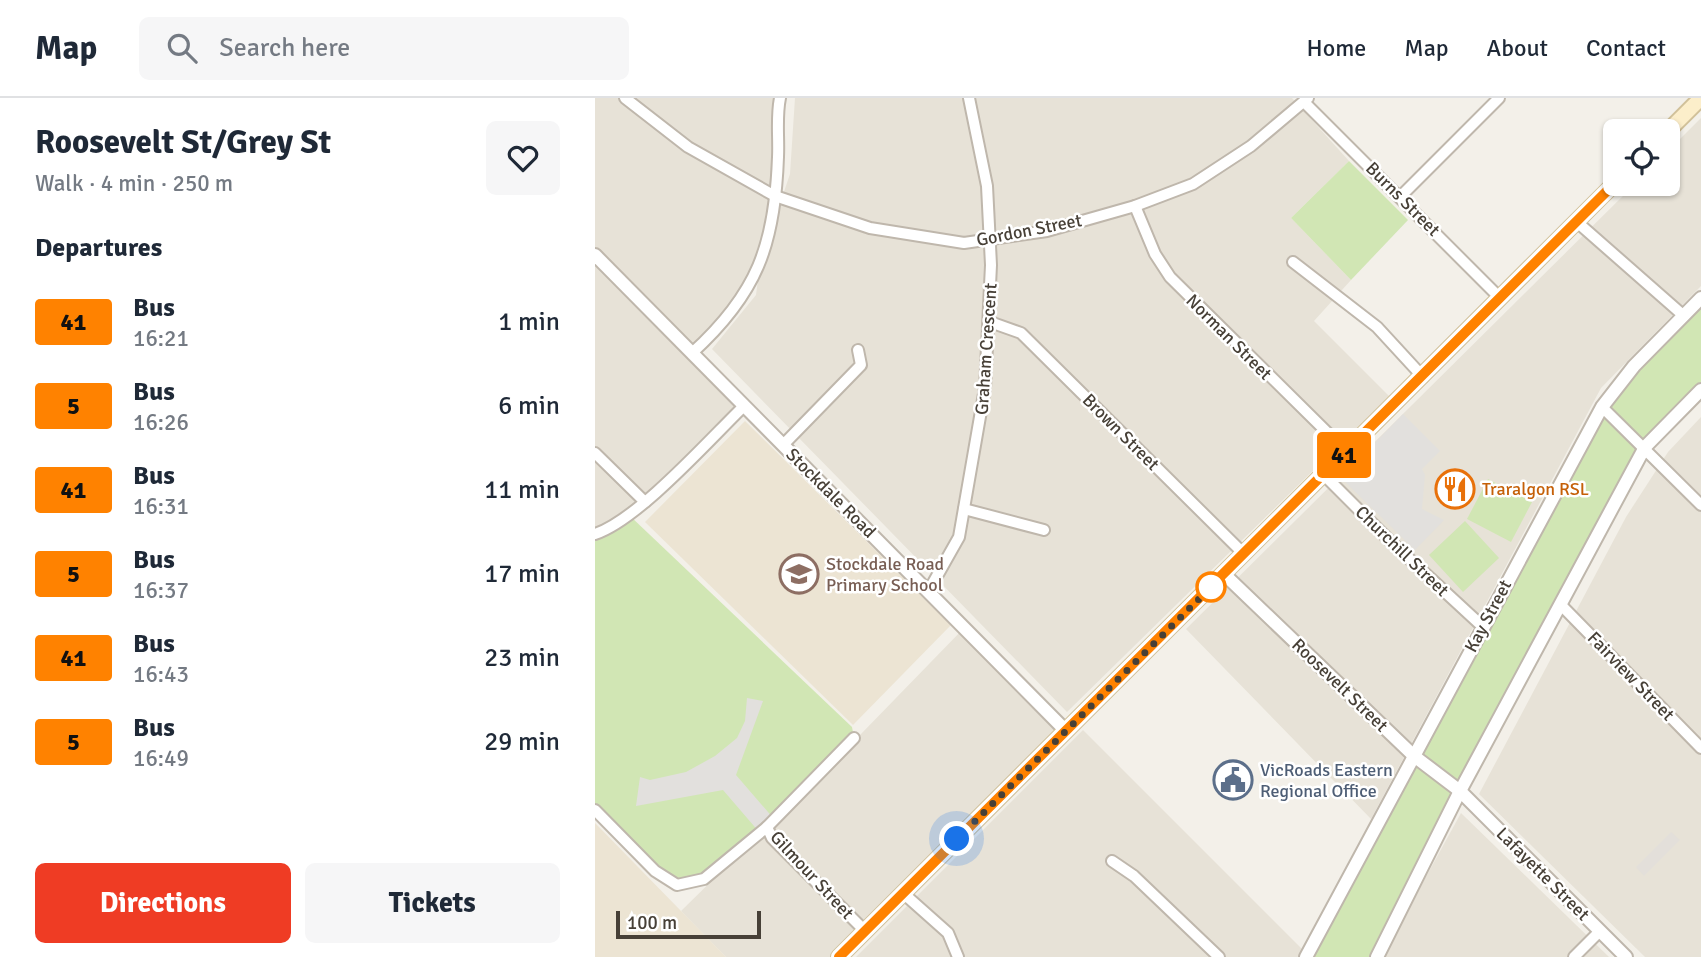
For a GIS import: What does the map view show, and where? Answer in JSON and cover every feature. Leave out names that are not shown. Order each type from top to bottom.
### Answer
[{"type":"main road","points":[[1680,119],[1701,98]]},
{"type":"main road","points":[[839,957],[1603,195]]},
{"type":"street","name":"Gordon Street","points":[[625,98],[688,147],[775,196],[870,229],[964,243],[1047,231],[1135,206],[1193,184],[1251,146],[1306,100]]},
{"type":"street","points":[[692,353],[725,323],[745,295],[761,261],[775,196],[779,98]]},
{"type":"street","name":"Graham Crescent","points":[[928,592],[959,537],[983,407],[990,322],[988,186],[969,98]]},
{"type":"street","points":[[1401,196],[1499,98]]},
{"type":"street","name":"Burns Street","points":[[1306,100],[1500,298]]},
{"type":"street","name":"Norman Street","points":[[1135,206],[1155,254],[1170,277],[1347,452]]},
{"type":"street","points":[[1577,222],[1683,316]]},
{"type":"street","name":"Stockdale Road","points":[[595,255],[1066,731]]},
{"type":"street","points":[[1293,262],[1377,327],[1423,377]]},
{"type":"street","name":"Kay Street","points":[[1306,957],[1602,407],[1634,366],[1701,298]]},
{"type":"street","name":"Brown Street","points":[[990,322],[1021,333],[1244,554]]},
{"type":"street","points":[[783,445],[861,365],[858,350]]},
{"type":"street","points":[[1378,957],[1460,791],[1645,447],[1701,390]]},
{"type":"street","points":[[595,534],[613,528],[645,502],[744,406]]},
{"type":"street","points":[[1602,407],[1701,505]]},
{"type":"street","points":[[595,453],[645,502]]},
{"type":"street","name":"Churchill Street","points":[[1324,475],[1482,626]]},
{"type":"street","points":[[964,509],[1044,530]]},
{"type":"street","name":"Roosevelt Street","points":[[1224,574],[1414,756],[1460,791]]},
{"type":"street","name":"Fairview Street","points":[[1561,605],[1701,748]]},
{"type":"street","points":[[767,827],[854,738]]},
{"type":"street","name":"Lafayette Street","points":[[1460,791],[1626,957]]},
{"type":"street","name":"Gilmour Street","points":[[595,810],[655,871],[677,885],[704,879],[767,827],[772,838],[865,931]]},
{"type":"street","points":[[1112,861],[1134,876],[1219,957]]},
{"type":"street","points":[[903,893],[948,933],[958,957]]},
{"type":"street","points":[[1574,957],[1599,931]]},
{"type":"shaded area","points":[[595,98],[780,98],[766,245],[790,174],[795,98],[1292,98],[1349,161],[1291,218],[1351,280],[1314,321],[1389,396],[1067,712],[712,349],[756,295],[760,265],[745,295],[692,353],[744,406],[634,511],[595,534]]},
{"type":"shaded area","points":[[1701,118],[1701,286],[1601,388],[1371,819],[1186,629],[1623,196],[1680,196],[1680,139]]},
{"type":"shaded area","points":[[1403,414],[1440,451],[1422,469],[1425,475],[1422,509],[1444,520],[1415,550],[1340,477],[1364,452],[1370,457],[1375,452],[1371,447]]},
{"type":"shaded area","points":[[1701,417],[1701,957],[1645,957],[1479,794],[1626,517],[1668,452]]},
{"type":"shaded area","name":"Stockdale Road Primary School","points":[[745,421],[951,625],[853,725],[645,522]]},
{"type":"shaded area","points":[[964,628],[1066,731],[839,957],[726,957],[681,911],[861,734]]},
{"type":"shaded area","points":[[747,698],[763,701],[736,775],[774,819],[760,833],[723,790],[636,806],[640,777],[650,780],[686,772],[715,756],[737,738],[745,721]]},
{"type":"shaded area","points":[[1083,730],[1303,950],[1299,957],[856,957]]},
{"type":"shaded area","points":[[1461,813],[1609,957],[1382,957]]},
{"type":"shaded area","points":[[595,823],[681,911],[726,957],[595,957]]},
{"type":"shaded area","points":[[1671,832],[1680,840],[1644,876],[1636,867]]},
{"type":"green space","points":[[1349,161],[1408,220],[1351,280],[1291,218]]},
{"type":"green space","points":[[1701,298],[1701,390],[1645,447],[1377,957],[1306,957],[1602,407]]},
{"type":"green space","points":[[1488,479],[1532,502],[1511,542],[1467,519]]},
{"type":"green space","points":[[629,515],[852,727],[854,738],[704,879],[677,885],[595,810],[595,534]]},
{"type":"green space","points":[[1465,521],[1499,558],[1463,592],[1429,555]]},
{"type":"bus line","name":"41","points":[[839,957],[1603,195]]},
{"type":"place","name":"Traralgon RSL","points":[[1455,489]]},
{"type":"place","name":"Stockdale Road Primary School","points":[[799,574]]},
{"type":"place","name":"VicRoads Eastern Regional Office","points":[[1233,780]]},
{"type":"route","points":[[957,839],[1211,587]]}]
